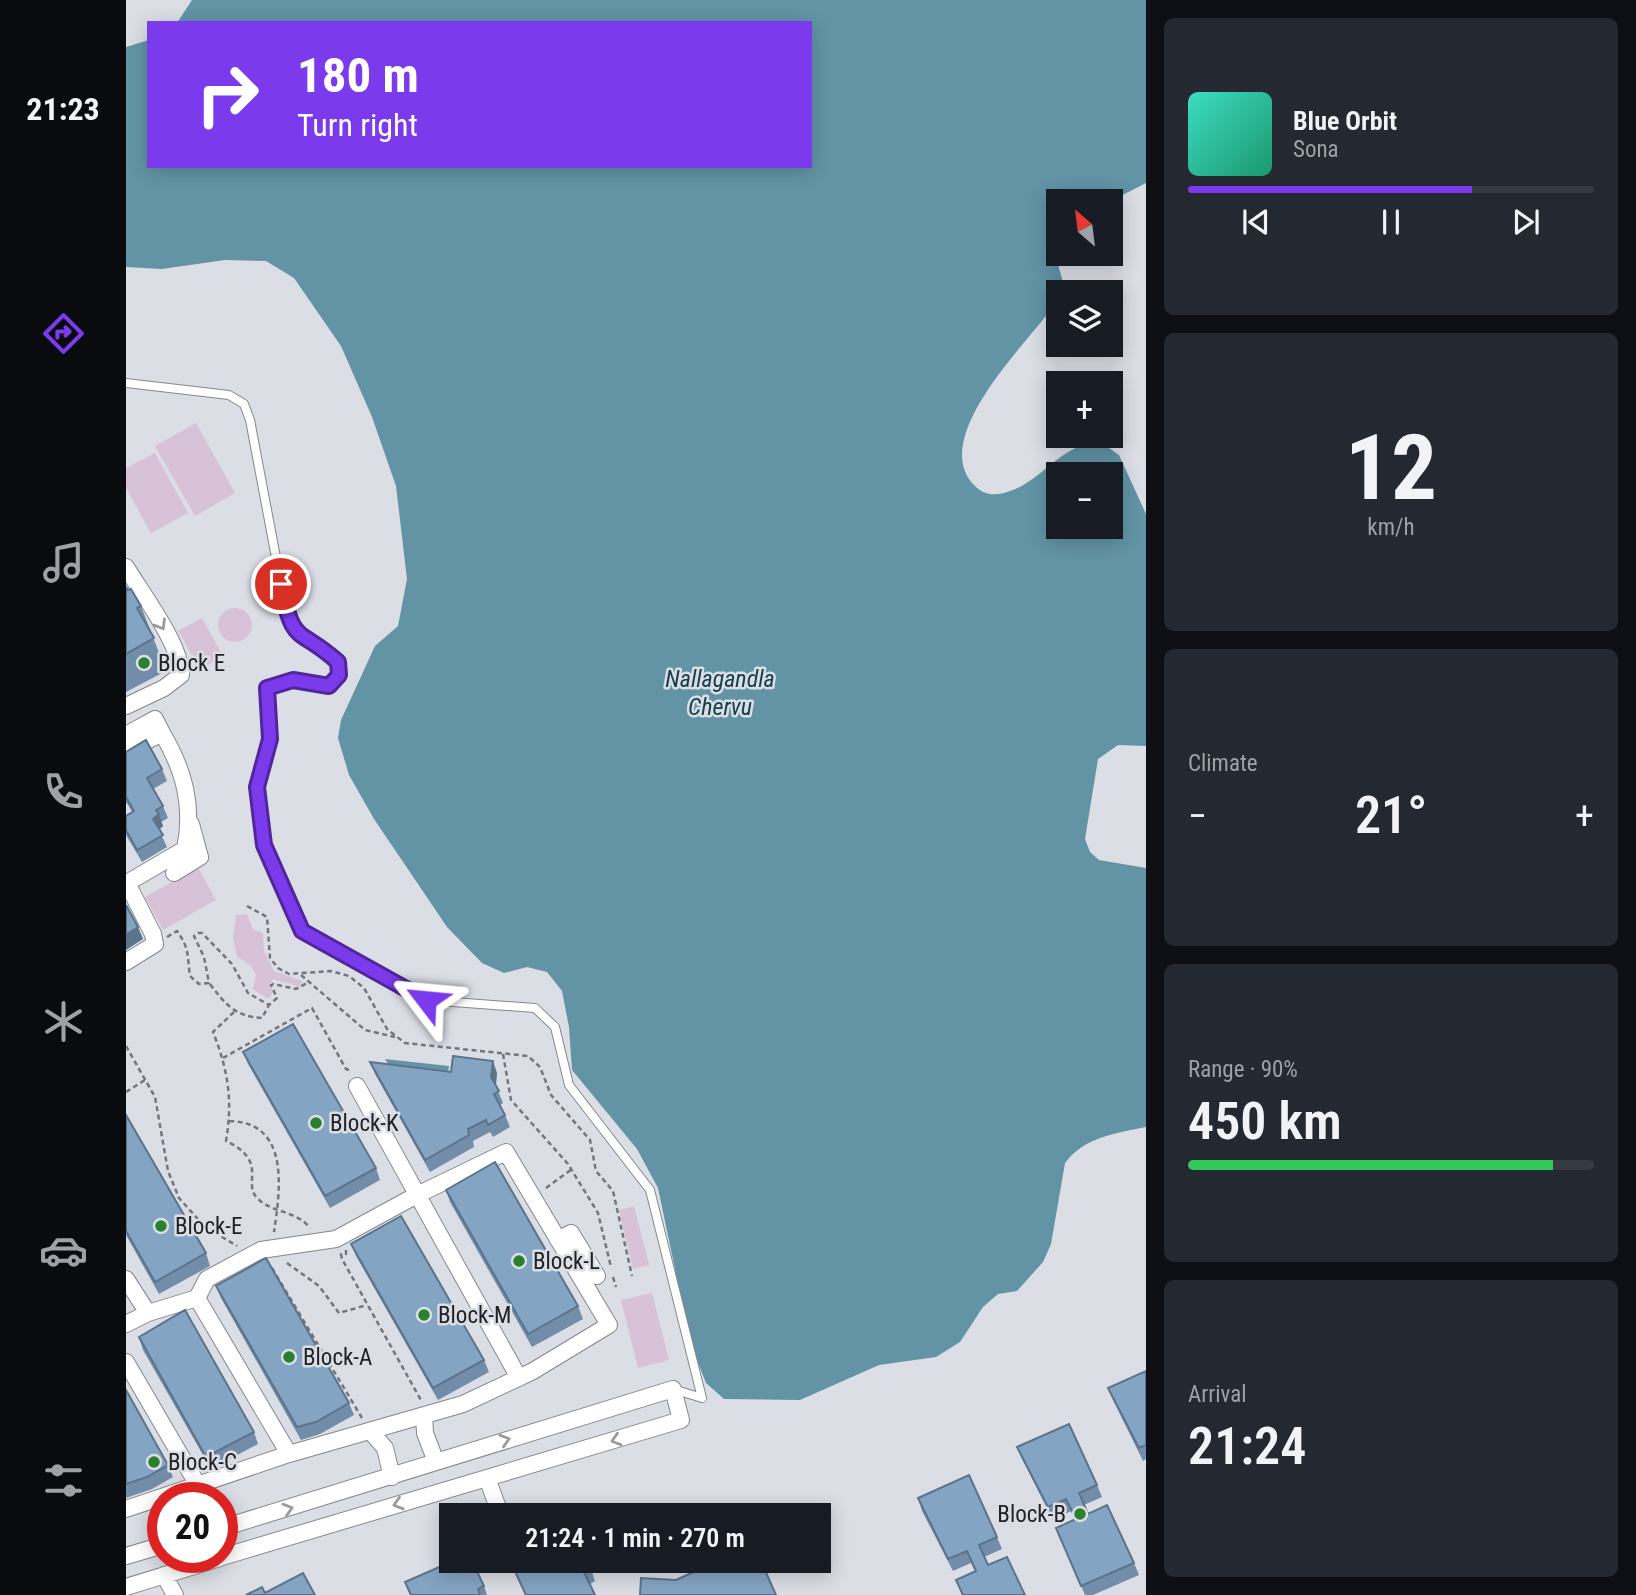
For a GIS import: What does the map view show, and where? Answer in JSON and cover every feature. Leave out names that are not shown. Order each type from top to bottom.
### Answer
[{"type":"street","points":[[126,567],[168,637],[181,666],[181,675],[163,688],[126,706]]},
{"type":"street","points":[[126,735],[155,719],[179,762],[190,822],[201,857],[174,873]]},
{"type":"street","points":[[126,752],[162,733]]},
{"type":"street","points":[[126,962],[155,944],[153,934],[126,883],[185,849],[190,822]]},
{"type":"street","points":[[357,1086],[415,1196],[519,1378]]},
{"type":"street","points":[[126,1324],[148,1313],[197,1298],[207,1279],[270,1244],[336,1239],[415,1196],[506,1152],[609,1325],[579,1346],[463,1404],[423,1408],[371,1432],[289,1454],[213,1482]]},
{"type":"street","points":[[558,1240],[571,1233],[597,1276]]},
{"type":"street","points":[[126,1279],[148,1313]]},
{"type":"street","points":[[197,1298],[289,1454]]},
{"type":"street","points":[[126,1362],[196,1482]]},
{"type":"street","points":[[238,1523],[673,1389],[681,1420],[238,1552]]},
{"type":"street","points":[[423,1408],[425,1433],[436,1462]]},
{"type":"street","points":[[371,1432],[385,1448],[392,1477]]},
{"type":"street","points":[[487,1478],[496,1503]]},
{"type":"street","points":[[126,1509],[147,1503]]},
{"type":"street","points":[[238,1543],[242,1551]]},
{"type":"street","points":[[126,1556],[147,1550]]},
{"type":"street","points":[[136,1589],[170,1573]]},
{"type":"street","points":[[164,1575],[175,1595]]},
{"type":"lane","points":[[126,383],[229,395],[244,404],[250,419],[288,621],[300,637],[338,662],[339,675],[329,686],[293,680],[267,688],[270,739],[257,787],[264,845],[302,931],[426,1000],[535,1008],[555,1027],[569,1085],[650,1190],[702,1398],[673,1389]]},
{"type":"path","points":[[247,906],[267,917],[270,958],[278,968],[301,975],[331,971],[349,976],[364,988],[396,1038]]},
{"type":"path","points":[[155,944],[177,931],[187,947],[190,976],[199,984],[209,983]]},
{"type":"path","points":[[270,1005],[248,993],[232,964],[202,933],[194,936],[204,957],[209,983],[234,1012],[261,1018],[277,998],[271,985],[296,989],[307,983]]},
{"type":"path","points":[[301,975],[307,983],[365,1030],[405,1043],[528,1056],[540,1068],[551,1096],[590,1140],[596,1171],[613,1191],[632,1276]]},
{"type":"path","points":[[223,1058],[312,1008],[346,1069]]},
{"type":"path","points":[[234,1012],[213,1032],[229,1078],[231,1111],[226,1141],[249,1156],[254,1171],[253,1193],[278,1209],[303,1220],[313,1234],[328,1234],[346,1250],[346,1254],[341,1254],[342,1259],[423,1408]]},
{"type":"path","points":[[126,1046],[158,1107],[168,1171],[179,1199],[219,1237],[245,1249],[270,1244]]},
{"type":"path","points":[[503,1055],[511,1100],[572,1169],[598,1213],[616,1287]]},
{"type":"path","points":[[126,1091],[145,1080]]},
{"type":"path","points":[[229,1121],[240,1121],[263,1133],[276,1155],[281,1179],[270,1244],[279,1261],[308,1276],[339,1313],[367,1305]]},
{"type":"path","points":[[533,1198],[572,1169]]},
{"type":"path","points":[[270,1244],[371,1432]]},
{"type":"shaded area","points":[[196,423],[235,493],[195,516],[155,446]]},
{"type":"shaded area","points":[[155,453],[188,513],[151,533],[126,488],[126,468]]},
{"type":"shaded area","points":[[235,608],[247,613],[252,625],[247,637],[235,642],[223,637],[218,625],[223,613]]},
{"type":"shaded area","points":[[202,618],[223,656],[200,669],[178,631]]},
{"type":"shaded area","points":[[198,867],[216,900],[163,930],[145,897]]},
{"type":"shaded area","points":[[247,914],[253,929],[263,933],[264,951],[274,971],[302,981],[301,987],[273,979],[270,984],[273,993],[268,999],[253,989],[256,975],[250,965],[237,957],[233,938],[236,915]]},
{"type":"shaded area","points":[[634,1206],[649,1265],[633,1269],[619,1210]]},
{"type":"shaded area","points":[[652,1293],[669,1360],[638,1368],[621,1300]]},
{"type":"water","name":"Nallagandla Chervu","points":[[192,0],[1146,0],[1146,183],[1124,194],[1124,189],[1046,189],[1046,266],[1058,266],[1062,280],[1046,280],[1046,315],[983,398],[970,422],[963,446],[964,468],[975,486],[983,492],[995,494],[1010,491],[1022,486],[1046,469],[1046,539],[1123,539],[1123,464],[1146,514],[1146,746],[1118,745],[1098,759],[1085,839],[1090,852],[1099,860],[1146,868],[1146,1127],[1102,1137],[1082,1147],[1065,1163],[1051,1244],[1043,1262],[1017,1291],[998,1294],[983,1307],[960,1342],[936,1357],[879,1365],[800,1400],[724,1399],[706,1383],[691,1345],[658,1188],[637,1149],[572,1070],[569,1027],[562,991],[547,972],[527,967],[504,973],[482,963],[447,927],[374,819],[349,775],[338,738],[341,720],[375,646],[398,626],[407,579],[396,486],[372,417],[341,346],[294,278],[266,261],[225,260],[162,269],[126,267],[126,47],[147,41],[147,168],[812,168],[812,21],[178,21]]},
{"type":"water","name":"Nallagandla Chervu","points":[[1076,448],[1109,448],[1119,455],[1122,462],[1054,462]]},
{"type":"water","points":[[385,1059],[449,1066],[447,1081],[395,1075]]},
{"type":"building","points":[[126,587],[131,589],[141,606],[137,608],[154,638],[126,654]]},
{"type":"building","points":[[146,740],[162,769],[147,778],[163,806],[156,810],[159,814],[153,819],[163,835],[137,850],[126,830],[126,816],[134,811],[126,797],[126,752]]},
{"type":"building","points":[[126,905],[138,927],[126,935]]},
{"type":"building","name":"Block-K","points":[[293,1024],[376,1168],[325,1196],[243,1052]]},
{"type":"building","points":[[453,1056],[493,1061],[491,1077],[499,1091],[494,1094],[505,1115],[488,1125],[486,1120],[468,1129],[469,1135],[425,1160],[370,1062],[451,1072]]},
{"type":"building","name":"Block-E","points":[[126,1115],[206,1253],[155,1282],[126,1231]]},
{"type":"building","name":"Block-L","points":[[495,1162],[578,1306],[528,1334],[446,1190]]},
{"type":"building","name":"Block-M","points":[[401,1216],[484,1360],[433,1388],[351,1244]]},
{"type":"building","name":"Block-A","points":[[266,1258],[349,1403],[316,1422],[297,1427],[216,1286]]},
{"type":"building","points":[[185,1310],[254,1432],[206,1457],[139,1337]]},
{"type":"building","points":[[1146,1371],[1146,1445],[1139,1448],[1108,1388]]},
{"type":"building","name":"Block-C","points":[[126,1390],[168,1465],[147,1477],[126,1484]]},
{"type":"building","name":"Block-B","points":[[1069,1424],[1097,1485],[1079,1493],[1088,1514],[1107,1505],[1134,1563],[1081,1586],[1056,1528],[1076,1519],[1066,1499],[1048,1507],[1017,1447]]},
{"type":"building","points":[[969,1475],[997,1537],[979,1545],[988,1565],[1007,1557],[1025,1595],[963,1595],[956,1580],[976,1571],[967,1551],[948,1559],[918,1498]]},
{"type":"building","points":[[439,1567],[439,1573],[478,1573],[484,1586],[478,1589],[480,1595],[411,1595],[405,1582]]},
{"type":"building","points":[[303,1573],[315,1595],[246,1595],[262,1587],[265,1593]]},
{"type":"building","points":[[516,1573],[584,1573],[595,1595],[526,1595]]},
{"type":"building","points":[[691,1573],[766,1573],[776,1595],[640,1595],[641,1578],[676,1580]]},
{"type":"place","name":"Block E","points":[[144,663]]},
{"type":"place","name":"Block-K","points":[[316,1123]]},
{"type":"place","name":"Block-E","points":[[161,1226]]},
{"type":"place","name":"Block-L","points":[[519,1261]]},
{"type":"place","name":"Block-M","points":[[424,1315]]},
{"type":"place","name":"Block-A","points":[[289,1357]]},
{"type":"place","name":"Block-C","points":[[154,1462]]},
{"type":"place","name":"Block-B","points":[[1080,1514]]},
{"type":"route","points":[[281,584],[288,621],[293,629],[300,637],[338,662],[340,669],[336,680],[329,686],[293,680],[267,688],[270,739],[257,787],[264,845],[302,931],[426,1000]]}]
